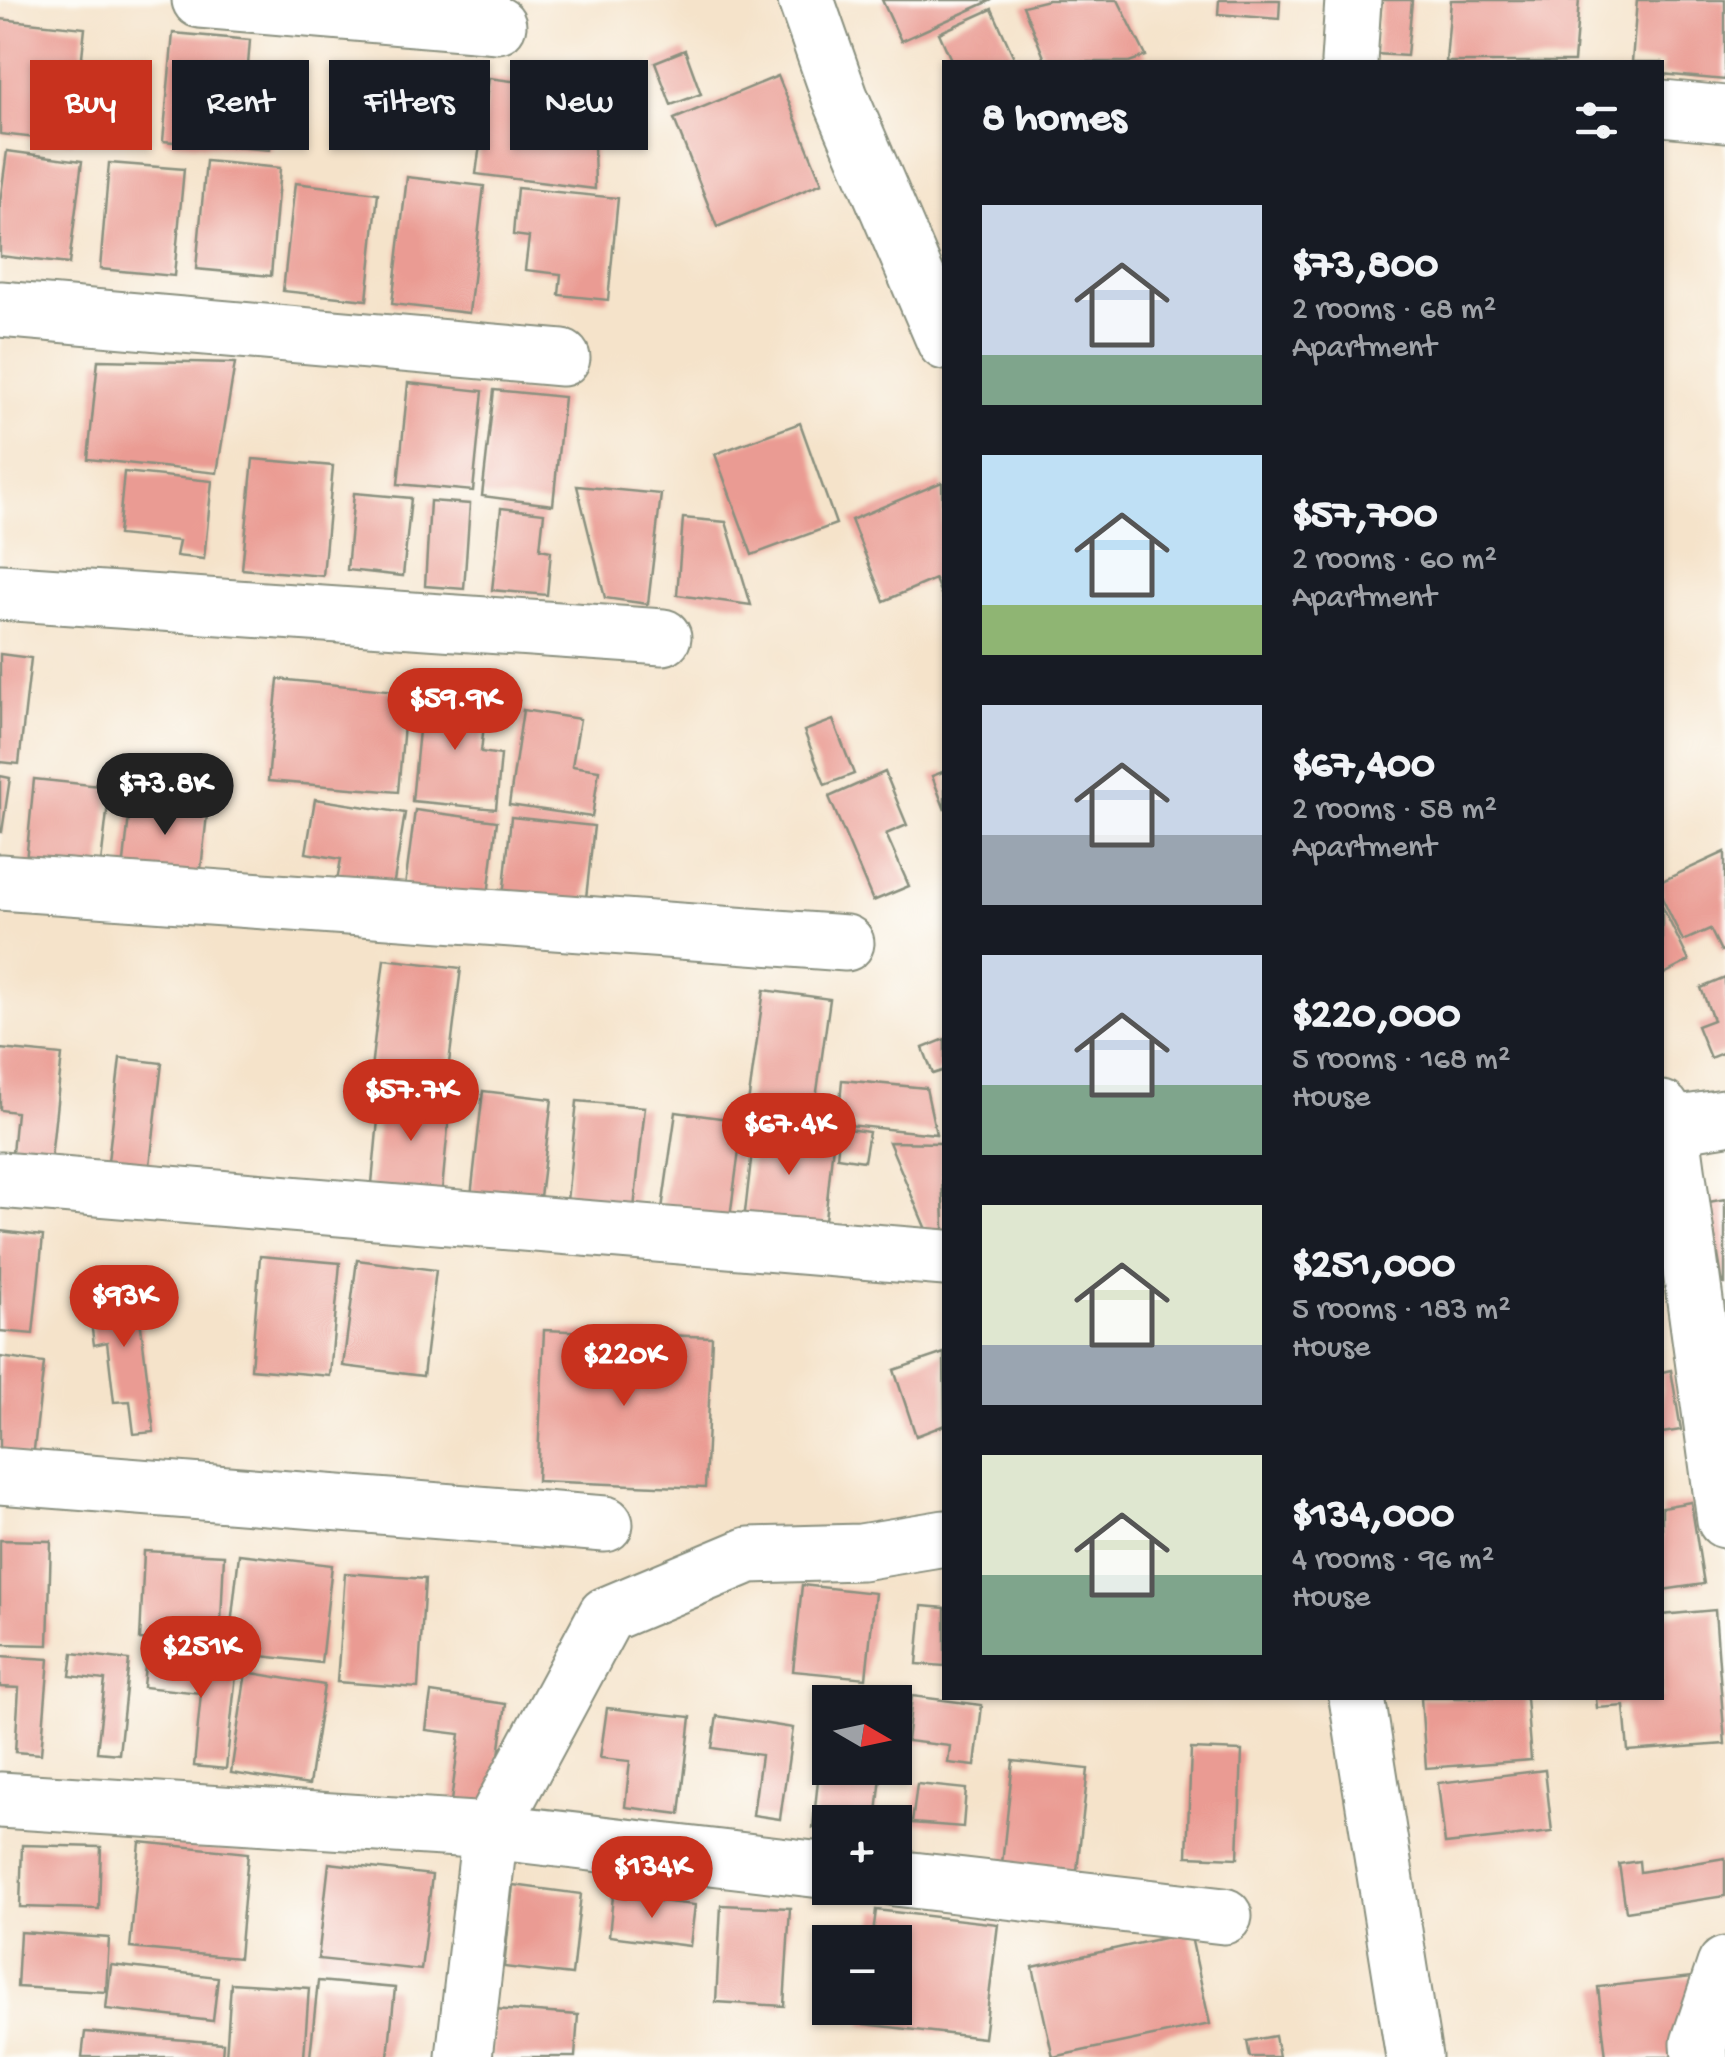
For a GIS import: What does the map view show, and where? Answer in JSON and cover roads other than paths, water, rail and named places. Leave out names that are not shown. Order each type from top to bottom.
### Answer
[{"type":"street","points":[[200,0],[498,25]]},
{"type":"street","points":[[806,0],[840,97],[942,335]]},
{"type":"street","points":[[1350,60],[1353,0]]},
{"type":"street","points":[[1664,108],[1725,114]]},
{"type":"street","points":[[0,309],[562,358]]},
{"type":"street","points":[[0,592],[663,637]]},
{"type":"street","points":[[0,882],[846,943]]},
{"type":"street","points":[[1725,1117],[1665,1120],[1725,1520]]},
{"type":"street","points":[[0,1180],[942,1258]]},
{"type":"street","points":[[0,1476],[605,1524]]},
{"type":"street","points":[[464,2057],[490,1831],[606,1615],[749,1555],[862,1552],[942,1539]]},
{"type":"street","points":[[1357,1700],[1414,2057]]},
{"type":"street","points":[[0,1800],[490,1831],[812,1869]]},
{"type":"street","points":[[912,1880],[1224,1916]]},
{"type":"street","points":[[1700,2057],[1699,2043],[1725,1965]]}]
